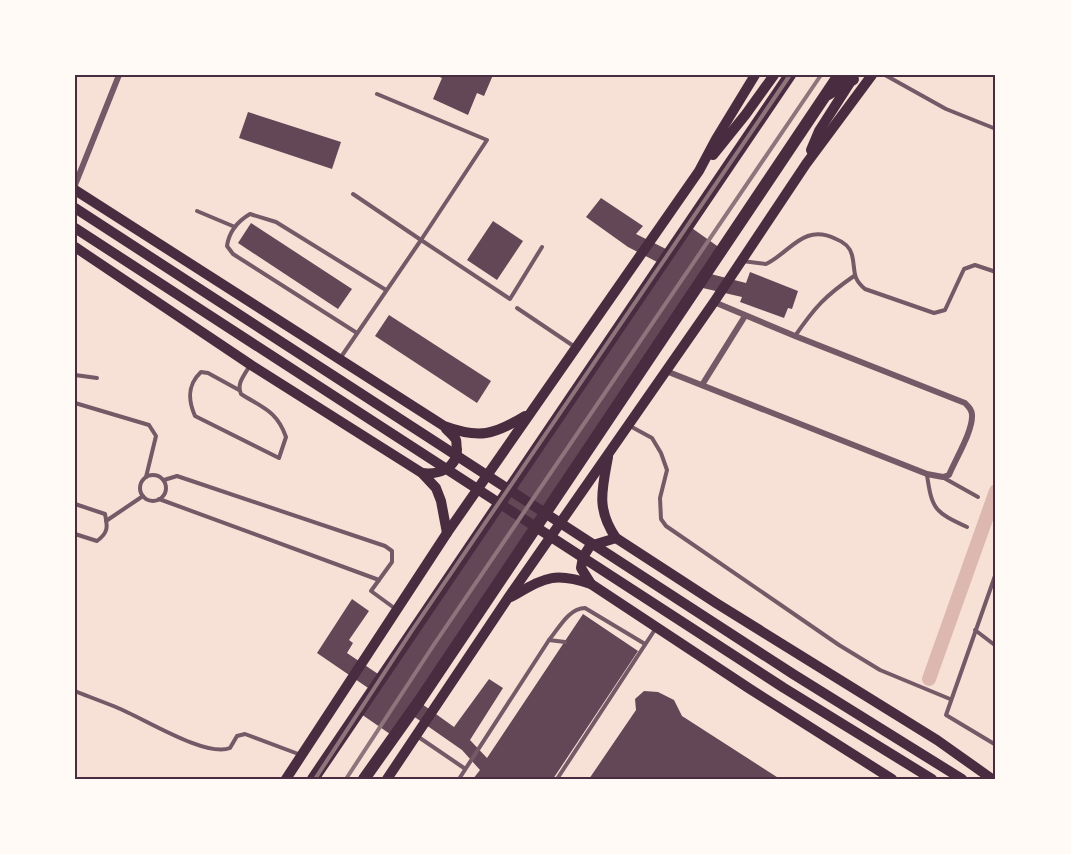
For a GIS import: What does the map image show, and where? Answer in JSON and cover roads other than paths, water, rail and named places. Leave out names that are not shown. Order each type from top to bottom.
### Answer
[{"type":"main road","points":[[699,171],[755,75]]},
{"type":"main road","points":[[285,779],[447,533],[528,415],[699,171],[746,114],[774,75]]},
{"type":"main road","points":[[313,779],[790,75]]},
{"type":"main road","points":[[364,779],[420,700],[839,75]]},
{"type":"main road","points":[[387,779],[508,598],[714,302],[806,164],[872,75]]},
{"type":"main road","points":[[824,97],[854,77]]},
{"type":"main road","points":[[806,164],[819,131],[854,77]]},
{"type":"main road","points":[[75,190],[444,426],[465,434],[480,434],[504,429],[528,415]]},
{"type":"main road","points":[[75,208],[793,674],[962,779]]},
{"type":"main road","points":[[75,228],[784,688],[932,779]]},
{"type":"main road","points":[[75,247],[250,365],[422,473],[436,488],[447,533]]},
{"type":"main road","points":[[422,473],[443,472],[452,464],[457,454],[456,440],[444,426]]},
{"type":"main road","points":[[608,454],[602,491],[602,508],[607,524],[616,538],[937,741],[992,779]]},
{"type":"main road","points":[[591,584],[582,568],[584,557],[590,546],[616,538]]},
{"type":"main road","points":[[508,598],[541,580],[555,576],[570,577],[591,584],[892,779]]},
{"type":"street","points":[[75,185],[119,75]]},
{"type":"street","points":[[665,370],[927,474],[944,477],[949,475],[971,425],[972,415],[965,403],[714,302]]},
{"type":"street","points":[[702,385],[745,316]]},
{"type":"lane","points":[[885,75],[946,109],[996,129]]},
{"type":"lane","points":[[339,360],[487,140],[377,94]]},
{"type":"lane","points":[[353,194],[510,299],[543,247]]},
{"type":"lane","points":[[197,211],[235,227]]},
{"type":"lane","points":[[357,333],[233,254],[227,246],[235,227],[250,214],[276,222],[386,290]]},
{"type":"lane","points":[[741,261],[766,264],[794,242],[809,235],[826,234],[847,245],[852,254],[854,276],[865,289],[934,313],[945,310],[964,269],[975,265],[996,272]]},
{"type":"lane","points":[[795,336],[814,309],[829,293],[854,276]]},
{"type":"lane","points":[[517,308],[576,348]]},
{"type":"lane","points":[[239,390],[208,373],[201,372],[196,376],[189,393],[189,403],[195,416],[279,458],[286,436],[282,425],[274,414],[241,394],[239,390],[239,384],[250,365]]},
{"type":"lane","points":[[75,375],[97,378]]},
{"type":"lane","points":[[75,403],[149,425],[156,436],[146,477],[140,488],[143,496],[150,501],[159,499],[379,580]]},
{"type":"lane","points":[[627,424],[652,438],[661,453],[667,470],[660,498],[661,519],[666,526],[839,645],[880,670],[950,699]]},
{"type":"lane","points":[[927,474],[930,497],[934,507],[947,518],[967,527]]},
{"type":"lane","points":[[146,477],[158,475],[164,480],[166,489],[159,499]]},
{"type":"lane","points":[[164,480],[177,476],[386,546],[392,551],[392,562],[371,591],[397,610]]},
{"type":"lane","points":[[944,477],[978,497]]},
{"type":"lane","points":[[106,520],[143,496]]},
{"type":"lane","points":[[75,504],[105,514],[108,526],[105,535],[97,541],[75,534]]},
{"type":"lane","points":[[996,573],[946,715],[996,745]]},
{"type":"lane","points":[[459,779],[549,640],[572,612],[585,608],[645,644]]},
{"type":"lane","points":[[557,779],[656,627]]},
{"type":"lane","points":[[975,630],[996,646]]},
{"type":"lane","points":[[549,640],[565,642]]},
{"type":"lane","points":[[75,691],[119,708],[190,743],[214,751],[230,748],[237,736],[245,734],[302,755]]},
{"type":"lane","points":[[417,736],[464,768]]},
{"type":"lane","points":[[476,751],[481,754]]},
{"type":"waterway","points":[[929,679],[996,491]]},
{"type":"railway","points":[[315,779],[411,632],[790,75]]},
{"type":"railway","points":[[346,779],[433,646],[821,75]]}]
